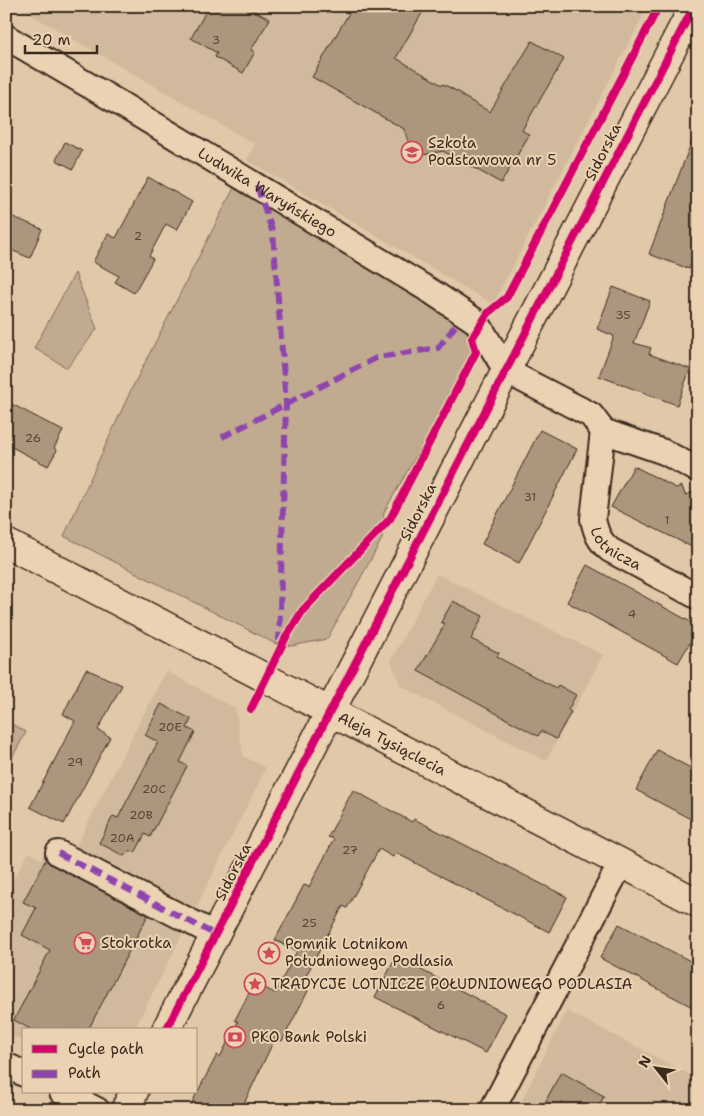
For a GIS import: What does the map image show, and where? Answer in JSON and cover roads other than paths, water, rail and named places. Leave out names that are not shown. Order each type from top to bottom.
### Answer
[{"type":"street","name":"Sidorska","points":[[167,1028],[694,6]]},
{"type":"street","name":"Ludwika Waryńskiego","points":[[6,37],[119,102],[477,322],[506,371]]},
{"type":"street","points":[[506,371],[591,415],[603,431],[664,452],[698,470]]},
{"type":"street","name":"Lotnicza","points":[[603,431],[593,519],[596,533],[601,543],[610,550],[698,597]]},
{"type":"street","name":"Aleja Tysiąclecia","points":[[6,543],[698,903]]},
{"type":"street","points":[[58,853],[216,935]]},
{"type":"street","points":[[492,1110],[621,863]]},
{"type":"street","points":[[6,1065],[22,1073]]},
{"type":"street","points":[[66,1094],[97,1110]]},
{"type":"street","points":[[125,1110],[133,1094]]},
{"type":"place","name":"Szkoła Podstawowa nr 5","points":[[412,152]]},
{"type":"place","name":"Stokrotka","points":[[85,943]]},
{"type":"place","name":"Pomnik Lotnikom Południowego Podlasia","points":[[269,953]]},
{"type":"place","name":"TRADYCJE LOTNICZE POŁUDNIOWEGO PODLASIA","points":[[255,984]]},
{"type":"place","name":"PKO Bank Polski","points":[[235,1037]]}]
